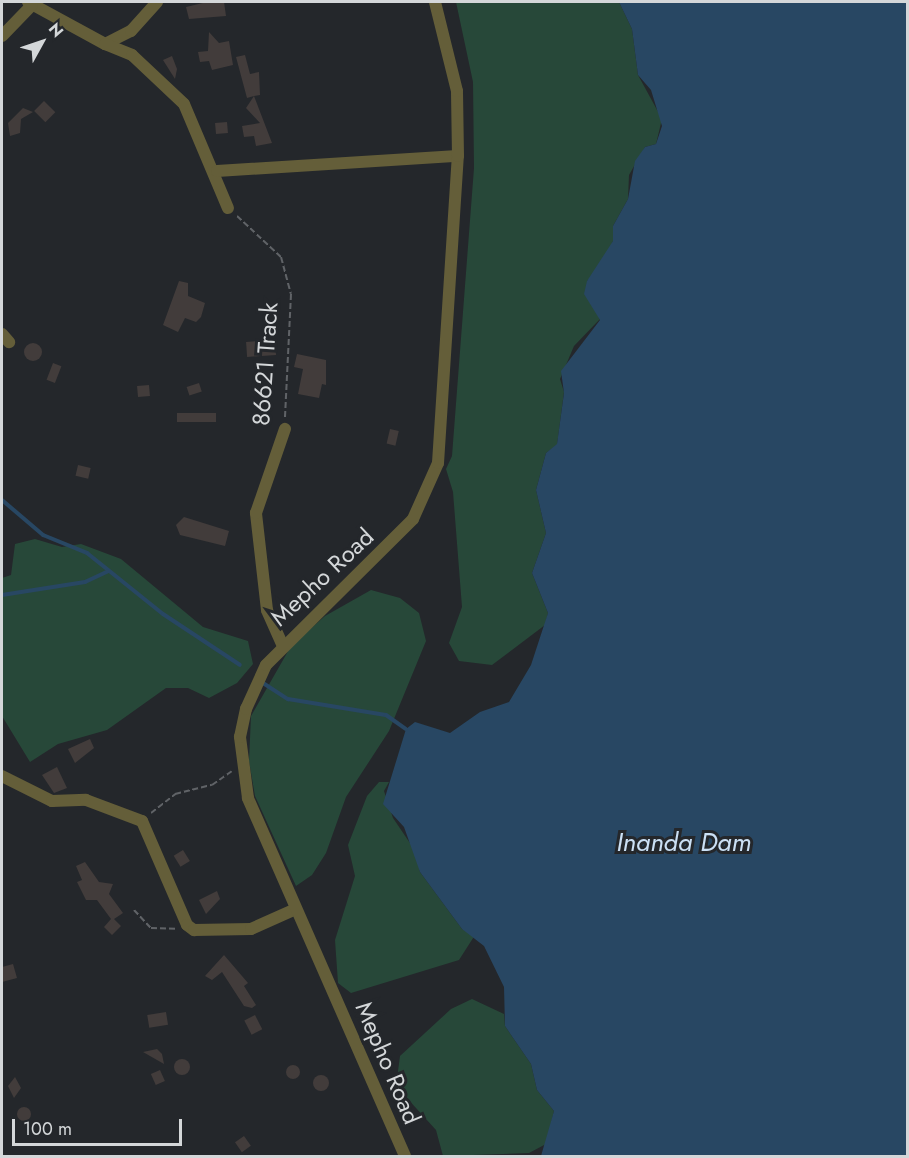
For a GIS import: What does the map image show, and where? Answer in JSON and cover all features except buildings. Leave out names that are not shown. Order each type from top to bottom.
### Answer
[{"type":"street","points":[[105,44],[132,31],[157,2]]},
{"type":"street","name":"Mepho Road","points":[[405,1156],[248,798],[242,764],[246,709],[282,644],[412,519],[429,491],[442,431],[458,156],[457,92],[435,2]]},
{"type":"street","points":[[2,36],[30,3],[105,44],[132,55],[184,104],[217,171],[228,208]]},
{"type":"street","points":[[217,171],[458,156]]},
{"type":"street","name":"86621 Track","points":[[282,644],[267,610],[256,513],[285,429]]},
{"type":"street","points":[[2,776],[52,801],[86,800],[142,821],[187,926],[228,933],[296,909]]},
{"type":"path","name":"86621 Track","points":[[228,208],[281,257],[291,294],[285,429]]},
{"type":"path","points":[[142,821],[175,794],[212,785],[242,764]]},
{"type":"path","points":[[134,910],[151,928],[187,926]]},
{"type":"green space","points":[[456,2],[619,2],[632,29],[638,75],[662,119],[656,144],[645,147],[629,175],[628,199],[613,226],[613,241],[604,263],[587,281],[600,319],[574,346],[560,379],[564,392],[557,445],[546,453],[536,490],[546,533],[532,573],[548,613],[545,625],[492,665],[459,661],[449,643],[462,607],[453,492],[446,469],[452,456],[474,168],[473,82]]},
{"type":"green space","points":[[35,539],[62,547],[81,544],[121,559],[203,627],[248,641],[253,664],[237,683],[209,698],[188,688],[166,688],[107,730],[58,744],[30,762],[2,716],[2,578],[11,575],[15,544]]},
{"type":"green space","points":[[371,590],[400,598],[419,613],[426,641],[389,731],[346,797],[326,853],[312,875],[296,886],[255,796],[249,761],[251,716],[291,646],[325,616]]},
{"type":"green space","points":[[379,782],[389,782],[384,791],[393,818],[416,852],[420,872],[462,929],[475,935],[459,960],[351,993],[338,983],[335,940],[355,876],[348,845],[367,796]]},
{"type":"green space","points":[[472,999],[504,1014],[505,1026],[531,1064],[537,1090],[554,1111],[546,1144],[529,1153],[443,1156],[436,1130],[396,1086],[400,1056],[451,1009]]},
{"type":"water","name":"Inanda Dam","points":[[619,2],[907,2],[907,1156],[541,1156],[554,1111],[537,1090],[531,1064],[505,1026],[504,987],[484,946],[462,929],[420,872],[404,827],[383,804],[406,729],[415,722],[450,733],[480,712],[509,702],[531,665],[548,613],[532,573],[546,533],[536,490],[546,453],[557,444],[564,393],[561,371],[600,320],[584,294],[587,281],[613,241],[613,226],[628,199],[635,161],[645,147],[656,144],[662,126],[651,90],[638,75],[632,29]]},
{"type":"waterway","points":[[2,500],[43,535],[87,553],[163,614],[240,665]]},
{"type":"waterway","points":[[2,595],[85,582],[109,571]]},
{"type":"waterway","points":[[263,683],[288,699],[386,715],[406,729]]}]
